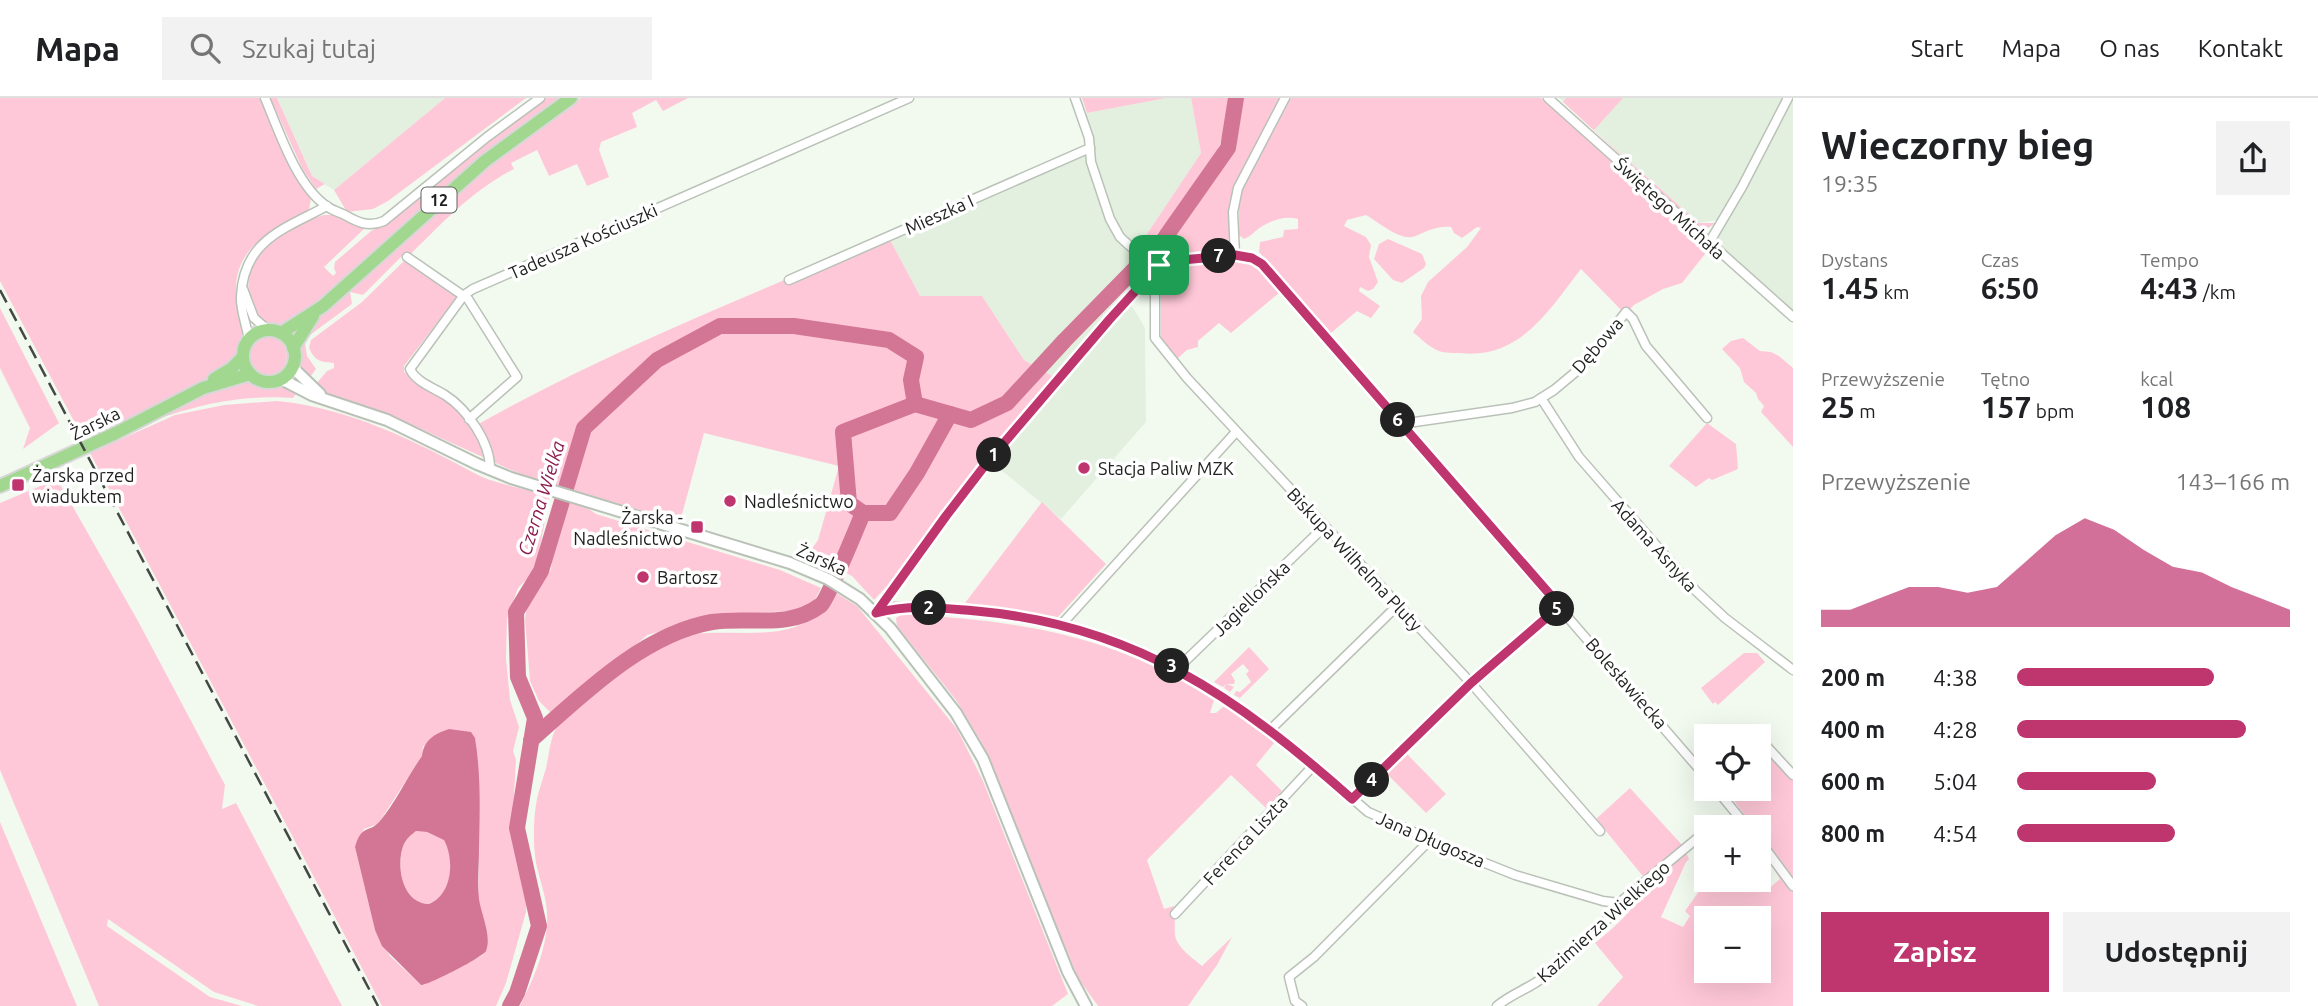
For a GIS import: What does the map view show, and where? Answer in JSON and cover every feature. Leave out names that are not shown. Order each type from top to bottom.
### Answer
[{"type":"main road","name":"12","points":[[292,367],[295,358],[293,348],[315,313],[475,168],[571,98]]},
{"type":"main road","name":"12","points":[[249,340],[257,333],[275,332],[315,313]]},
{"type":"main road","points":[[275,332],[293,348]]},
{"type":"main road","points":[[249,340],[243,357],[250,374],[268,382],[281,379],[292,367]]},
{"type":"main road","name":"Żarska","points":[[0,486],[116,433],[203,388],[243,357]]},
{"type":"main road","name":"Żarska","points":[[203,388],[250,374]]},
{"type":"street","points":[[265,98],[292,159],[307,185],[327,206],[360,224],[379,223],[487,136],[540,98]]},
{"type":"street","name":"Tadeusza Kościuszki","points":[[489,470],[488,453],[469,419],[453,401],[417,378],[410,369],[464,295],[909,98]]},
{"type":"street","points":[[1075,98],[1090,148],[1090,158],[1110,219],[1121,237],[1156,265]]},
{"type":"street","points":[[876,613],[986,464],[1156,265],[1235,255],[1234,212],[1238,188],[1286,98]]},
{"type":"street","name":"Świętego Michała","points":[[1548,98],[1793,317]]},
{"type":"street","points":[[1710,243],[1787,98]]},
{"type":"street","name":"Mieszka I","points":[[789,279],[1090,148]]},
{"type":"street","points":[[249,340],[240,298],[246,266],[257,248],[278,232],[327,206]]},
{"type":"street","name":"Bolesławiecka","points":[[1235,255],[1252,258],[1262,264],[1694,763]]},
{"type":"street","points":[[407,257],[464,295],[517,377],[469,419]]},
{"type":"street","name":"Biskupa Wilhelma Pluty","points":[[1156,265],[1155,338],[1187,379],[1471,683],[1600,831]]},
{"type":"street","points":[[242,286],[254,318],[275,332]]},
{"type":"street","name":"Dębowa","points":[[1401,424],[1512,408],[1541,398],[1584,365],[1626,312],[1633,319],[1646,346],[1707,418]]},
{"type":"street","name":"Żarska","points":[[292,367],[325,399]]},
{"type":"street","name":"Żarska","points":[[281,379],[325,399],[377,416],[489,470],[723,542],[813,572],[843,586],[876,613],[956,713],[983,759],[1068,972],[1086,1006]]},
{"type":"street","name":"Adama Asnyka","points":[[1541,398],[1578,457],[1696,591],[1725,618],[1793,670]]},
{"type":"street","points":[[1061,625],[1236,432]]},
{"type":"street","name":"Jagiellońska","points":[[1177,669],[1325,526]]},
{"type":"street","points":[[1270,730],[1398,606]]},
{"type":"street","points":[[1352,799],[1471,683],[1560,606]]},
{"type":"street","name":"Jana Długosza","points":[[876,613],[895,607],[998,614],[1061,625],[1121,644],[1177,669],[1270,730],[1367,812],[1516,874],[1603,901],[1619,903]]},
{"type":"street","points":[[1771,751],[1793,775]]},
{"type":"street","name":"Ferenca Liszta","points":[[1175,914],[1314,765]]},
{"type":"street","points":[[1726,801],[1738,815]]},
{"type":"street","points":[[1302,1006],[1295,1001],[1289,977],[1314,957],[1430,839]]},
{"type":"street","name":"Kazimierza Wielkiego","points":[[1497,1006],[1513,993],[1536,983],[1614,914],[1619,903],[1694,841]]},
{"type":"street","points":[[1771,856],[1793,886]]},
{"type":"shaded area","points":[[0,98],[261,98],[298,179],[311,199],[306,212],[261,239],[250,249],[242,262],[237,276],[236,293],[243,334],[242,344],[238,354],[228,365],[167,402],[85,442],[0,281]]},
{"type":"shaded area","points":[[270,98],[277,98],[312,176],[325,184],[316,189],[303,170]]},
{"type":"shaded area","points":[[277,98],[445,98],[334,190],[312,176]]},
{"type":"shaded area","points":[[445,98],[526,98],[388,201],[373,209],[347,212],[334,190]]},
{"type":"shaded area","points":[[545,98],[563,98],[476,161],[312,309],[285,328],[272,326],[262,320],[255,311],[250,300],[249,276],[259,254],[280,235],[324,215],[334,215],[364,229],[324,267],[333,276],[336,273],[335,262],[371,231],[383,225]]},
{"type":"shaded area","points":[[581,98],[688,98],[663,111],[656,100],[632,113],[637,127],[601,142],[599,150],[609,177],[587,186],[577,164],[549,176],[537,150],[511,163],[514,169],[472,197],[410,255],[403,255],[363,295],[350,292],[352,304],[310,335],[305,343],[307,356],[316,369],[308,380],[298,367],[297,349],[302,336],[334,303],[480,170]]},
{"type":"shaded area","points":[[1082,98],[1166,98],[1087,113]]},
{"type":"shaded area","points":[[1166,98],[1191,98],[1201,153],[1140,245],[1129,257],[1152,272],[1131,304],[1145,328],[1146,422],[1061,519],[990,461],[1058,380],[1024,360],[982,296],[920,296],[888,236],[1089,149],[1081,114]]},
{"type":"shaded area","points":[[1191,98],[1229,98],[1219,146],[1207,172],[1191,195],[1142,249],[1139,246],[1201,153]]},
{"type":"shaded area","points":[[1241,98],[1281,98],[1234,185],[1229,210],[1230,236],[1225,249],[1157,256],[1209,187],[1233,146]]},
{"type":"shaded area","points":[[1291,98],[1541,98],[1708,247],[1682,283],[1663,289],[1634,305],[1625,314],[1581,269],[1544,315],[1516,340],[1500,349],[1481,353],[1447,353],[1432,348],[1413,332],[1422,319],[1421,296],[1428,282],[1467,247],[1481,228],[1477,227],[1462,238],[1454,233],[1451,227],[1405,237],[1366,215],[1347,220],[1344,226],[1366,237],[1371,245],[1369,257],[1378,282],[1373,289],[1368,291],[1360,287],[1359,291],[1380,306],[1371,318],[1357,311],[1331,333],[1259,252],[1260,242],[1283,237],[1284,230],[1298,229],[1298,219],[1282,218],[1272,221],[1244,239],[1239,235],[1239,196]]},
{"type":"shaded area","points":[[1559,98],[1793,98],[1793,317],[1709,243],[1723,219],[1699,223]]},
{"type":"shaded area","points":[[1566,98],[1623,98],[1594,130],[1699,223],[1716,223],[1708,228],[1697,225],[1563,102]]},
{"type":"shaded area","points":[[888,236],[920,296],[982,296],[1024,360],[1059,380],[914,557],[874,600],[852,576],[816,558],[811,550],[818,540],[839,466],[704,433],[680,522],[520,474],[399,419],[330,395],[315,385],[327,371],[334,368],[334,363],[313,356],[309,348],[311,340],[362,302],[405,260],[457,297],[404,366],[404,372],[444,398],[475,426],[627,349]]},
{"type":"shaded area","points":[[1388,239],[1422,254],[1426,264],[1424,268],[1402,283],[1393,280],[1374,259],[1379,244]]},
{"type":"shaded area","points":[[1238,262],[1253,266],[1279,293],[1231,333],[1219,323],[1198,341],[1198,347],[1187,350],[1177,359],[1161,338],[1161,276],[1165,271],[1178,266]]},
{"type":"shaded area","points":[[0,308],[59,423],[23,449],[30,428],[0,368]]},
{"type":"shaded area","points":[[268,337],[281,343],[287,356],[281,369],[268,375],[255,369],[249,356],[255,343]]},
{"type":"shaded area","points":[[1743,338],[1760,351],[1779,356],[1793,368],[1793,447],[1761,412],[1764,406],[1756,393],[1744,382],[1740,368],[1722,349],[1731,341]]},
{"type":"shaded area","points":[[248,378],[266,385],[280,384],[298,391],[293,398],[252,398],[192,408],[134,428],[209,391]]},
{"type":"shaded area","points":[[277,401],[330,411],[406,438],[485,478],[550,496],[535,571],[518,588],[507,618],[506,659],[510,700],[519,727],[513,751],[516,760],[512,829],[527,891],[526,912],[506,983],[496,1006],[382,1006],[90,453],[175,415],[224,405]],"holes":[[[475,738],[480,812],[478,897],[487,937],[483,955],[421,985],[390,956],[375,930],[355,847],[364,829],[378,824],[422,756],[423,746]]]},
{"type":"shaded area","points":[[1707,423],[1736,444],[1738,469],[1712,480],[1709,478],[1696,487],[1669,466]]},
{"type":"shaded area","points":[[57,479],[138,621],[225,785],[222,809],[236,803],[342,1006],[258,1006],[214,992],[108,919],[107,926],[210,997],[242,1006],[99,1006],[0,770],[0,503]]},
{"type":"shaded area","points":[[567,501],[586,507],[596,514],[780,570],[821,588],[812,605],[804,610],[700,620],[647,635],[588,688],[552,714],[539,701],[530,681],[525,619],[527,606],[534,592],[551,569]]},
{"type":"shaded area","points":[[1042,502],[1106,564],[1058,617],[965,603]]},
{"type":"shaded area","points":[[836,593],[857,606],[957,729],[983,781],[1068,994],[1052,1006],[520,1006],[536,970],[547,930],[546,904],[535,855],[534,823],[551,742],[562,719],[603,681],[666,640],[703,633],[760,633],[795,627],[813,616]]},
{"type":"shaded area","points":[[902,614],[1026,627],[1102,646],[1176,678],[1214,700],[1210,713],[1216,713],[1224,706],[1275,742],[1256,765],[1282,791],[1266,808],[1231,775],[1147,860],[1164,909],[1174,906],[1176,940],[1186,952],[1202,966],[1232,937],[1217,965],[1188,1006],[1098,1006],[1078,978],[980,740],[956,700],[897,626],[896,618]]},
{"type":"shaded area","points":[[1249,647],[1269,669],[1240,698],[1234,695],[1236,691],[1240,692],[1251,682],[1246,674],[1249,671],[1243,664],[1231,674],[1235,681],[1234,684],[1227,684],[1234,687],[1230,692],[1224,688],[1226,684],[1223,687],[1214,682]]},
{"type":"shaded area","points":[[1744,653],[1757,653],[1765,662],[1718,705],[1715,702],[1713,704],[1701,688]]},
{"type":"shaded area","points":[[449,729],[471,732],[475,738],[480,794],[478,893],[488,945],[486,951],[476,959],[421,985],[382,946],[375,930],[355,847],[360,835],[376,825],[391,806],[422,756],[427,742]],"holes":[[[416,831],[427,832],[444,840],[450,857],[447,885],[443,893],[429,904],[412,897],[407,890],[400,862],[401,852],[408,838]]]},
{"type":"shaded area","points":[[1407,754],[1446,794],[1426,813],[1387,774]]},
{"type":"shaded area","points":[[1771,755],[1793,779],[1793,1006],[1597,1006],[1623,977],[1595,943],[1619,923],[1632,907],[1646,880],[1596,819],[1630,788],[1683,846],[1689,859],[1661,917],[1683,927],[1690,916],[1685,911],[1698,892],[1771,892],[1771,887],[1780,879],[1771,865],[1771,815],[1745,815],[1734,801],[1771,801]]},
{"type":"shaded area","points":[[0,822],[77,1006],[0,1006]]},
{"type":"shaded area","points":[[416,831],[427,832],[445,840],[450,858],[447,885],[437,900],[429,904],[412,897],[403,882],[401,872],[401,852],[408,838]]},
{"type":"waterway","name":"Czerna Wielka","points":[[510,1006],[517,993],[539,926],[517,828],[535,718],[518,677],[516,612],[541,571],[584,428],[657,360],[720,326],[794,326],[889,340],[916,357],[911,380],[915,404],[971,420],[1007,403],[1164,239],[1228,148],[1236,98]]},
{"type":"waterway","name":"Czerna Wielka","points":[[863,513],[849,503],[843,432],[915,404]]},
{"type":"waterway","name":"Czerna Wielka","points":[[531,740],[592,686],[662,639],[712,622],[782,620],[808,613],[821,605],[863,513],[890,513],[917,473],[950,414]]},
{"type":"railway","points":[[0,290],[378,1006]]},
{"type":"place","name":"Stacja Paliw MZK","points":[[1084,468]]},
{"type":"place","name":"Żarska przed wiaduktem","points":[[18,485]]},
{"type":"place","name":"Nadleśnictwo","points":[[730,501]]},
{"type":"place","name":"Żarska - Nadleśnictwo","points":[[697,527]]},
{"type":"place","name":"Bartosz","points":[[643,577]]},
{"type":"route","points":[[1224,255],[1247,256],[1262,264],[1560,606],[1471,683],[1352,799],[1300,753],[1243,711],[1177,669],[1139,651],[1061,625],[988,612],[895,607],[876,613],[986,464],[1159,265],[1224,255]]}]
